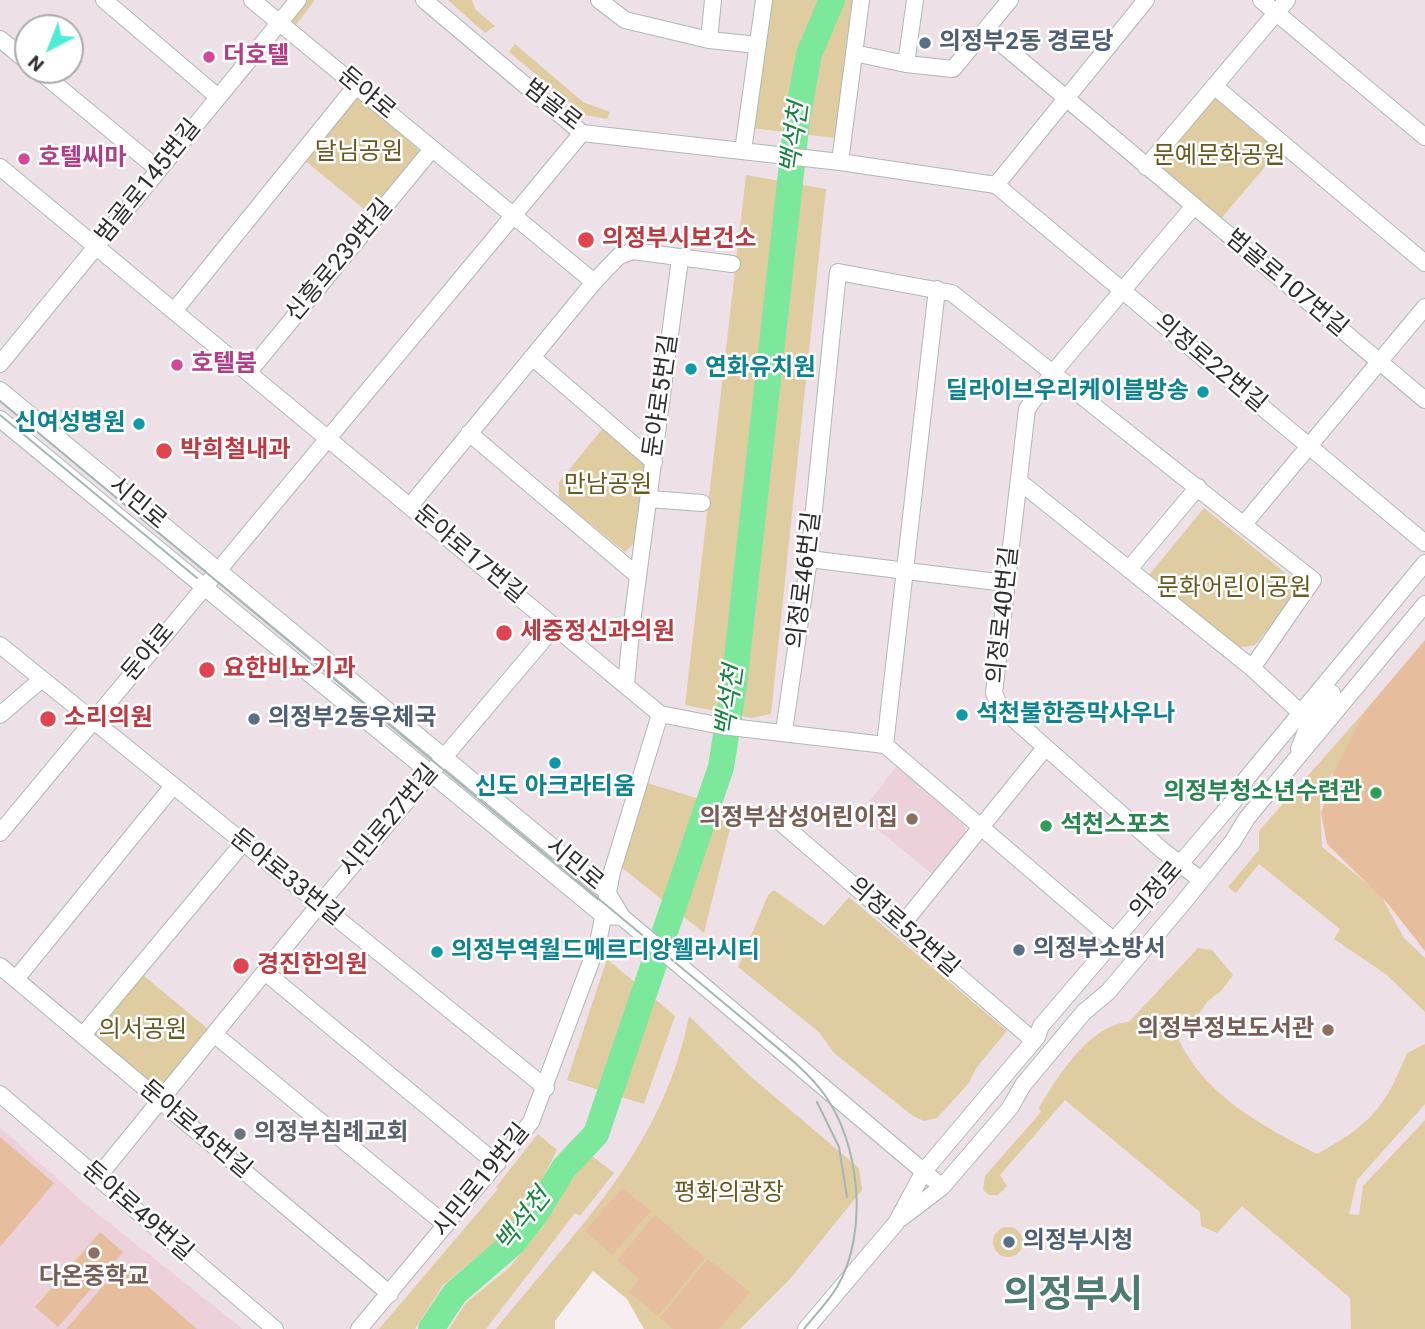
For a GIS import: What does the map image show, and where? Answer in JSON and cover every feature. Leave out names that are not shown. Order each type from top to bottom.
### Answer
[{"type":"street","points":[[104,0],[218,97]]},
{"type":"street","name":"둔야로","points":[[252,0],[513,215]]},
{"type":"street","name":"범골로145번길","points":[[0,364],[298,0]]},
{"type":"street","points":[[599,0],[625,20],[709,40],[758,45]]},
{"type":"street","points":[[709,40],[713,0]]},
{"type":"street","points":[[747,151],[764,0]]},
{"type":"street","points":[[840,162],[861,0]]},
{"type":"street","points":[[906,64],[915,0]]},
{"type":"street","points":[[854,53],[906,64],[953,69],[1010,0]]},
{"type":"street","points":[[996,185],[1146,0]]},
{"type":"street","points":[[1261,0],[1281,6],[1425,137]]},
{"type":"street","name":"범골로","points":[[425,1],[582,133],[840,162],[996,185]]},
{"type":"street","points":[[1146,167],[1281,6]]},
{"type":"street","name":"범골로107번길","points":[[985,30],[1425,400]]},
{"type":"street","points":[[0,39],[14,50]]},
{"type":"street","points":[[55,84],[159,170]]},
{"type":"street","points":[[174,311],[356,86]]},
{"type":"street","points":[[1214,86],[1425,263]]},
{"type":"street","name":"둔야로","points":[[0,833],[330,440],[582,133]]},
{"type":"street","name":"신흥로239번길","points":[[248,373],[432,149]]},
{"type":"street","points":[[0,167],[330,440]]},
{"type":"street","name":"의정로22번길","points":[[996,185],[1425,543]]},
{"type":"street","points":[[1122,291],[1193,207]]},
{"type":"street","points":[[513,215],[594,282]]},
{"type":"street","points":[[410,506],[594,282],[619,256],[633,251],[732,264]]},
{"type":"street","name":"둔야로5번길","points":[[626,684],[680,259]]},
{"type":"street","name":"의정로46번길","points":[[777,731],[809,559],[838,272],[952,293],[1312,580],[1252,668]]},
{"type":"street","points":[[885,745],[937,289]]},
{"type":"street","name":"의정로40번길","points":[[1122,291],[1052,374],[1027,410],[994,693],[1000,707],[1045,748],[1200,880]]},
{"type":"street","points":[[1244,524],[1425,307]]},
{"type":"street","points":[[532,357],[654,461]]},
{"type":"street","name":"시민로","points":[[0,390],[607,892],[622,917]]},
{"type":"street","name":"시민로","points":[[0,419],[604,916],[622,917]]},
{"type":"street","points":[[469,433],[638,576]]},
{"type":"street","name":"둔야로17번길","points":[[330,440],[668,716]]},
{"type":"street","points":[[1020,482],[1252,668],[1301,713],[1315,707],[1326,693],[1332,693],[1308,726],[1293,764]]},
{"type":"street","points":[[1129,569],[1198,487]]},
{"type":"street","points":[[649,499],[702,503]]},
{"type":"street","points":[[809,559],[1005,583]]},
{"type":"street","name":"의정로","points":[[806,1329],[895,1223],[924,1171],[1034,1041],[1041,1026],[1238,796],[1246,779],[1425,563]]},
{"type":"street","name":"의정로","points":[[895,1223],[943,1187],[1010,1108],[1023,1085],[1075,1022],[1108,992],[1233,841],[1247,818],[1425,604]]},
{"type":"street","name":"시민로27번길","points":[[97,1178],[319,905],[555,626]]},
{"type":"street","name":"둔야로33번길","points":[[0,645],[546,1088]]},
{"type":"street","points":[[0,715],[42,679]]},
{"type":"street","points":[[668,716],[885,745],[1113,940]]},
{"type":"street","name":"시민로19번길","points":[[359,1329],[531,1122],[546,1088],[598,943],[607,892],[668,716]]},
{"type":"street","points":[[901,926],[1045,748]]},
{"type":"street","points":[[16,979],[173,786]]},
{"type":"street","name":"의정로52번길","points":[[773,816],[1034,1041]]},
{"type":"street","points":[[83,1035],[243,843]]},
{"type":"street","points":[[622,917],[943,1187]]},
{"type":"street","name":"둔야로45번길","points":[[0,966],[390,1294]]},
{"type":"street","points":[[265,972],[497,1164]]},
{"type":"street","points":[[214,1034],[446,1225]]},
{"type":"street","name":"둔야로49번길","points":[[0,1094],[275,1329]]},
{"type":"shaded area","name":"의정부청소년수련관","points":[[1425,640],[1425,951],[1388,904],[1327,844],[1321,813],[1333,774],[1365,711]]},
{"type":"shaded area","name":"의정부삼성어린이집","points":[[897,766],[964,825],[966,833],[932,874],[859,814]]},
{"type":"shaded area","name":"다온중학교","points":[[0,1127],[84,1203],[243,1329],[0,1329]]},
{"type":"shaded area","points":[[0,1137],[54,1183],[0,1247]]},
{"type":"shaded area","points":[[622,1188],[651,1211],[612,1255],[585,1231]]},
{"type":"shaded area","points":[[655,1215],[705,1258],[658,1316],[629,1292],[639,1279],[617,1260]]},
{"type":"shaded area","points":[[100,1232],[123,1252],[58,1327],[35,1307]]},
{"type":"shaded area","points":[[708,1259],[750,1292],[719,1329],[673,1329],[660,1318]]},
{"type":"shaded area","points":[[123,1268],[129,1270],[197,1329],[66,1329],[116,1271]]},
{"type":"shaded area","points":[[593,1271],[627,1299],[644,1329],[555,1329],[555,1321]]},
{"type":"green space","points":[[303,0],[315,0],[296,25],[476,175],[285,23]]},
{"type":"green space","points":[[448,0],[472,0],[475,9],[495,26],[485,33]]},
{"type":"green space","points":[[768,0],[854,0],[836,138],[751,128]]},
{"type":"green space","points":[[515,44],[583,102],[610,112],[607,119],[585,115],[509,52]]},
{"type":"green space","name":"달님공원","points":[[355,94],[421,152],[369,213],[303,159]]},
{"type":"green space","name":"문예문화공원","points":[[1220,98],[1280,149],[1219,221],[1160,170],[1160,162],[1213,99]]},
{"type":"green space","points":[[746,175],[826,189],[771,714],[752,718],[685,705]]},
{"type":"green space","name":"만남공원","points":[[603,428],[649,466],[641,537],[625,552],[559,498],[559,482]]},
{"type":"green space","name":"문화어린이공원","points":[[1204,508],[1294,580],[1298,592],[1255,645],[1237,648],[1149,575]]},
{"type":"green space","points":[[1365,711],[1383,713],[1350,757],[1326,780],[1328,793],[1320,804],[1322,847],[1380,894],[1404,938],[1425,958],[1425,1012],[1387,975],[1334,939],[1340,929],[1259,864],[1236,893],[1228,887],[1259,850],[1259,831]]},
{"type":"green space","points":[[647,783],[730,808],[730,829],[704,933],[621,867]]},
{"type":"green space","points":[[774,890],[824,926],[849,897],[1007,1031],[976,1068],[969,1083],[937,1118],[924,1121],[913,1116],[834,1053],[819,1032],[738,967],[768,895]]},
{"type":"green space","points":[[1198,948],[1212,950],[1233,975],[1222,990],[1208,1001],[1179,1040],[1190,1060],[1220,1094],[1238,1108],[1317,1154],[1350,1134],[1374,1113],[1391,1088],[1407,1053],[1425,1044],[1425,1104],[1357,1180],[1349,1214],[1359,1215],[1363,1186],[1425,1120],[1425,1329],[1351,1329],[1350,1298],[1242,1206],[1217,1233],[1201,1226],[1200,1212],[1065,1100],[1000,1175],[1007,1186],[998,1195],[989,1195],[983,1190],[985,1176],[1041,1112],[1039,1108],[1076,1054],[1101,1032],[1129,1022]]},
{"type":"green space","points":[[607,959],[675,1016],[644,1104],[567,1080]]},
{"type":"green space","name":"의서공원","points":[[138,971],[214,1034],[159,1101],[83,1035]]},
{"type":"green space","name":"평화의광장","points":[[689,1016],[750,1076],[859,1168],[862,1190],[790,1279],[740,1329],[496,1329],[586,1221],[638,1147],[659,1107],[677,1063]]},
{"type":"green space","points":[[538,1134],[557,1150],[529,1206],[508,1232],[443,1285],[415,1329],[379,1329],[498,1189],[496,1187]]},
{"type":"green space","points":[[591,1155],[614,1173],[580,1216],[575,1213],[486,1329],[449,1329],[466,1303],[509,1268],[545,1224],[558,1198]]},
{"type":"green space","points":[[1008,1227],[1019,1231],[1023,1242],[1019,1253],[1008,1257],[997,1253],[993,1242],[997,1231]]},
{"type":"waterway","name":"백석천","points":[[431,1329],[455,1293],[513,1243],[535,1215],[564,1168],[596,1134],[721,767],[734,685],[797,119],[809,54],[832,0]]},
{"type":"tram line","points":[[0,401],[754,1028],[817,1085],[836,1114],[846,1137],[856,1189],[856,1215],[854,1241],[837,1287],[804,1329]]},
{"type":"tram line","points":[[0,415],[197,578]]},
{"type":"tram line","points":[[817,1102],[839,1147],[847,1197]]},
{"type":"place","name":"의정부2동 경로당","points":[[925,43]]},
{"type":"place","name":"더호텔","points":[[209,57]]},
{"type":"place","name":"호텔씨마","points":[[24,159]]},
{"type":"place","name":"의정부시보건소","points":[[586,240]]},
{"type":"place","name":"호텔붐","points":[[177,365]]},
{"type":"place","name":"연화유치원","points":[[691,369]]},
{"type":"place","name":"딜라이브우리케이블방송","points":[[1203,392]]},
{"type":"place","name":"신여성병원","points":[[139,424]]},
{"type":"place","name":"박희철내과","points":[[164,451]]},
{"type":"place","name":"세중정신과의원","points":[[504,633]]},
{"type":"place","name":"요한비뇨기과","points":[[207,670]]},
{"type":"place","name":"석천불한증막사우나","points":[[962,715]]},
{"type":"place","name":"소리의원","points":[[48,719]]},
{"type":"place","name":"의정부2동우체국","points":[[254,719]]},
{"type":"place","name":"신도 아크라티움","points":[[555,763]]},
{"type":"place","name":"의정부청소년수련관","points":[[1376,793]]},
{"type":"place","name":"의정부삼성어린이집","points":[[912,819]]},
{"type":"place","name":"석천스포츠","points":[[1046,826]]},
{"type":"place","name":"의정부소방서","points":[[1019,950]]},
{"type":"place","name":"의정부역월드메르디앙웰라시티","points":[[437,952]]},
{"type":"place","name":"경진한의원","points":[[241,966]]},
{"type":"place","name":"의정부정보도서관","points":[[1328,1030]]},
{"type":"place","name":"의정부침례교회","points":[[240,1134]]},
{"type":"place","name":"의정부시청","points":[[1009,1242]]},
{"type":"place","name":"다온중학교","points":[[94,1253]]},
{"type":"district","name":"의정부시","points":[[1073,1297]]}]
